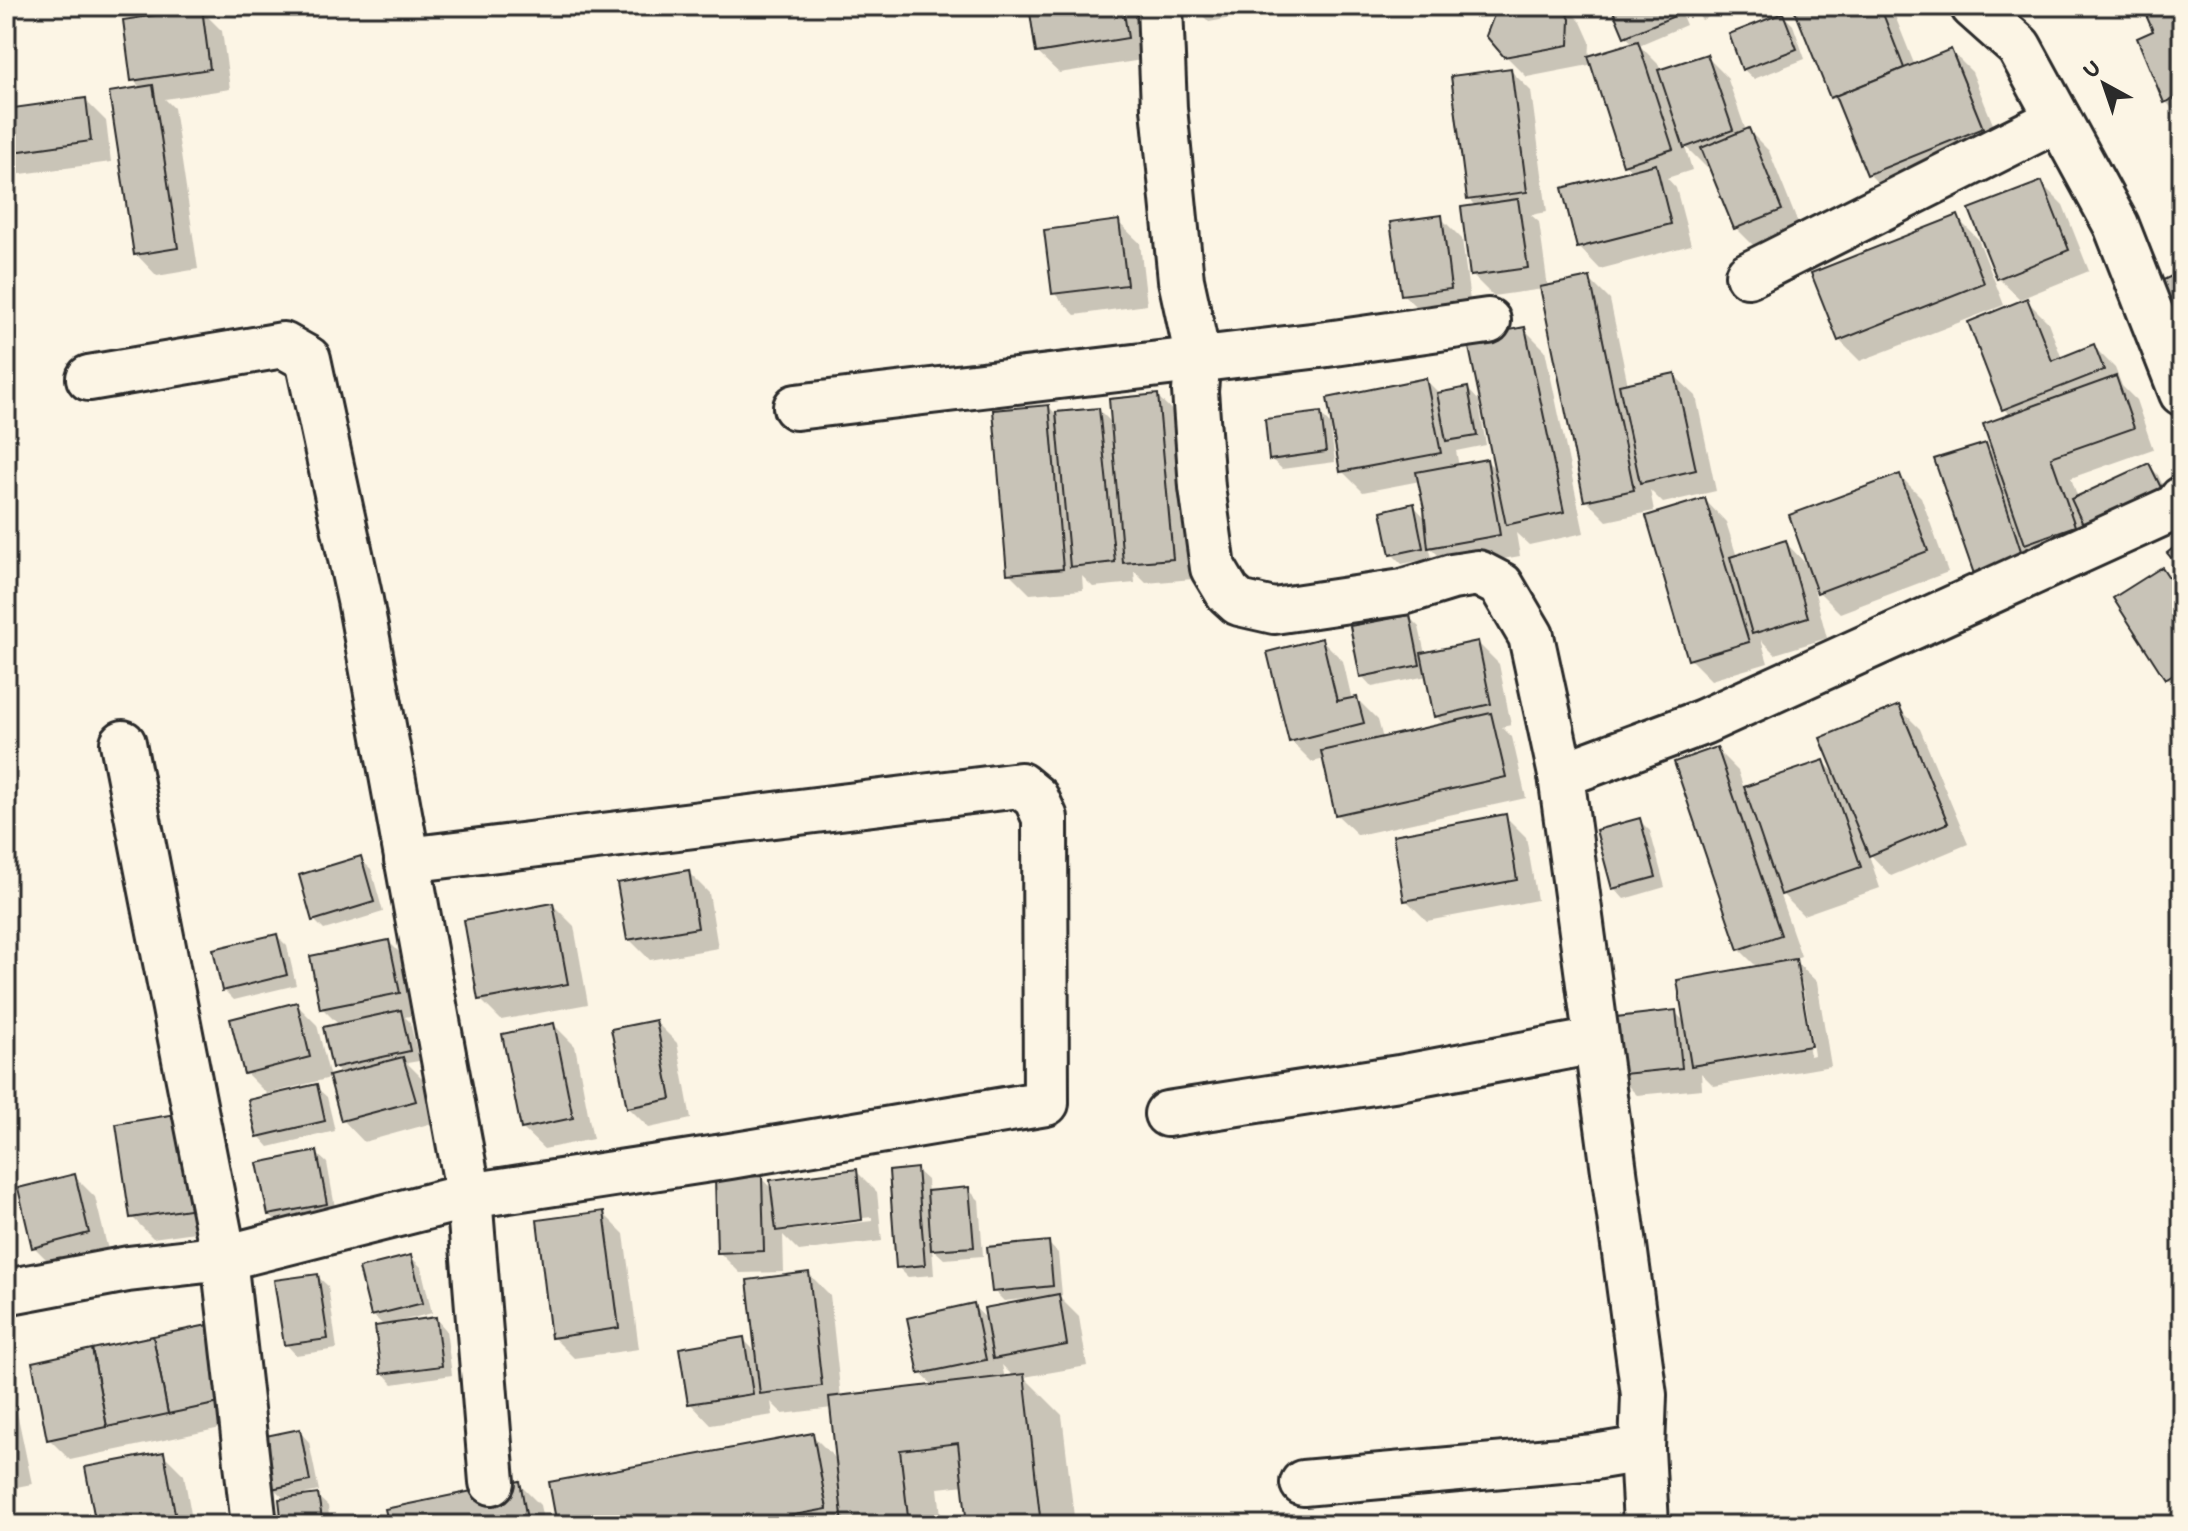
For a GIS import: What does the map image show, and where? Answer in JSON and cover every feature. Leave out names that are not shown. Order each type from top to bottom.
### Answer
[{"type":"street","points":[[1160,6],[1164,108],[1181,280],[1198,358],[1195,391],[1213,568],[1228,593],[1239,603],[1274,611],[1403,592],[1452,577],[1478,573],[1501,585],[1531,636],[1561,775],[1644,1395],[1642,1449],[1646,1525]]},
{"type":"street","points":[[1973,6],[2019,47],[2116,225],[2182,393]]},
{"type":"street","points":[[1748,275],[2058,119]]},
{"type":"street","points":[[796,407],[1320,345],[1488,321]]},
{"type":"street","points":[[89,378],[283,345],[308,359],[360,600],[469,1196],[492,1482]]},
{"type":"street","points":[[1561,775],[1703,722],[2176,507],[2182,499]]},
{"type":"street","points":[[123,743],[224,1258],[254,1525]]},
{"type":"street","points":[[6,1292],[128,1269],[224,1258],[469,1196],[1046,1103],[1045,818],[1036,798],[1020,785],[407,860]]},
{"type":"street","points":[[1167,1114],[1399,1078],[1596,1041]]},
{"type":"street","points":[[1303,1483],[1594,1457],[1642,1449]]},
{"type":"building","points":[[1029,6],[1123,6],[1128,38],[1036,53]]},
{"type":"building","points":[[1518,6],[1564,6],[1570,19],[1569,45],[1504,57],[1486,36],[1496,10]]},
{"type":"building","points":[[1611,6],[1673,6],[1677,15],[1624,37]]},
{"type":"building","points":[[1793,6],[1880,6],[1904,68],[1830,98]]},
{"type":"building","points":[[2142,6],[2182,6],[2182,95],[2164,103],[2137,38],[2153,31]]},
{"type":"building","points":[[202,8],[210,69],[131,81],[123,20]]},
{"type":"building","points":[[1783,13],[1797,49],[1742,70],[1729,34]]},
{"type":"building","points":[[1638,41],[1673,149],[1623,165],[1588,56]]},
{"type":"building","points":[[1951,49],[1983,128],[1867,175],[1835,96]]},
{"type":"building","points":[[1707,54],[1733,130],[1684,148],[1658,70]]},
{"type":"building","points":[[1511,68],[1527,192],[1467,200],[1451,76]]},
{"type":"building","points":[[153,85],[178,248],[134,255],[109,92]]},
{"type":"building","points":[[86,98],[91,141],[6,153],[6,109]]},
{"type":"building","points":[[1749,128],[1782,210],[1734,229],[1701,148]]},
{"type":"building","points":[[1656,164],[1671,224],[1577,248],[1562,188]]},
{"type":"building","points":[[2042,181],[2069,250],[1997,279],[1969,209]]},
{"type":"building","points":[[1518,199],[1528,268],[1470,276],[1461,207]]},
{"type":"building","points":[[1442,215],[1451,289],[1401,295],[1390,222]]},
{"type":"building","points":[[1958,215],[1984,283],[1838,341],[1811,273]]},
{"type":"building","points":[[1119,220],[1127,285],[1052,294],[1044,230]]},
{"type":"building","points":[[2182,271],[2182,314],[2171,319],[2155,284]]},
{"type":"building","points":[[1590,277],[1634,490],[1584,501],[1540,287]]},
{"type":"building","points":[[2027,298],[2052,361],[2094,344],[2104,370],[2002,410],[1968,322]]},
{"type":"building","points":[[1525,327],[1564,512],[1506,525],[1467,338]]},
{"type":"building","points":[[1675,373],[1696,470],[1640,483],[1619,385]]},
{"type":"building","points":[[2116,376],[2134,428],[2051,457],[2075,526],[2025,544],[1983,424]]},
{"type":"building","points":[[1426,378],[1441,453],[1340,472],[1327,398]]},
{"type":"building","points":[[1468,387],[1477,436],[1446,441],[1437,393]]},
{"type":"building","points":[[1158,394],[1173,559],[1123,563],[1109,399]]},
{"type":"building","points":[[1049,405],[1063,569],[1007,574],[993,410]]},
{"type":"building","points":[[1099,408],[1115,562],[1070,567],[1056,412]]},
{"type":"building","points":[[1321,412],[1326,452],[1269,460],[1265,419]]},
{"type":"building","points":[[1986,443],[2023,557],[1974,574],[1934,459]]},
{"type":"building","points":[[1487,459],[1500,535],[1428,548],[1416,472]]},
{"type":"building","points":[[2149,463],[2166,498],[2088,535],[2071,499]]},
{"type":"building","points":[[1900,474],[1928,551],[1817,593],[1789,515]]},
{"type":"building","points":[[1705,498],[1749,642],[1688,660],[1646,516]]},
{"type":"building","points":[[1414,503],[1423,548],[1390,555],[1381,511]]},
{"type":"building","points":[[1786,540],[1808,617],[1752,634],[1730,557]]},
{"type":"building","points":[[2182,541],[2182,571],[2167,553]]},
{"type":"building","points":[[2162,567],[2182,597],[2182,669],[2165,679],[2113,598]]},
{"type":"building","points":[[1410,615],[1420,665],[1360,677],[1350,626]]},
{"type":"building","points":[[1322,638],[1337,701],[1357,697],[1364,723],[1289,742],[1267,652]]},
{"type":"building","points":[[1478,641],[1491,704],[1434,717],[1421,653]]},
{"type":"building","points":[[1899,705],[1948,823],[1869,856],[1820,738]]},
{"type":"building","points":[[1491,713],[1506,777],[1335,815],[1321,751]]},
{"type":"building","points":[[1717,747],[1781,935],[1738,950],[1674,762]]},
{"type":"building","points":[[1824,760],[1861,867],[1781,895],[1744,787]]},
{"type":"building","points":[[1506,814],[1517,880],[1404,901],[1393,835]]},
{"type":"building","points":[[1640,818],[1656,877],[1612,889],[1596,830]]},
{"type":"building","points":[[361,856],[374,902],[312,921],[299,875]]},
{"type":"building","points":[[689,870],[698,928],[627,940],[617,883]]},
{"type":"building","points":[[553,903],[568,984],[478,1000],[464,920]]},
{"type":"building","points":[[277,934],[287,975],[222,991],[213,949]]},
{"type":"building","points":[[389,940],[400,993],[320,1009],[310,956]]},
{"type":"building","points":[[1796,959],[1811,1046],[1691,1066],[1677,980]]},
{"type":"building","points":[[297,1002],[310,1057],[244,1074],[230,1019]]},
{"type":"building","points":[[401,1010],[410,1051],[332,1068],[323,1027]]},
{"type":"building","points":[[1676,1010],[1682,1068],[1614,1075],[1608,1018]]},
{"type":"building","points":[[656,1020],[671,1099],[627,1108],[611,1029]]},
{"type":"building","points":[[554,1023],[573,1118],[521,1129],[502,1034]]},
{"type":"building","points":[[403,1057],[416,1101],[341,1121],[329,1076]]},
{"type":"building","points":[[317,1084],[325,1121],[257,1137],[248,1100]]},
{"type":"building","points":[[182,1113],[196,1208],[130,1218],[116,1124]]},
{"type":"building","points":[[317,1151],[327,1204],[268,1215],[257,1163]]},
{"type":"building","points":[[917,1168],[925,1265],[896,1268],[889,1171]]},
{"type":"building","points":[[857,1169],[862,1220],[776,1231],[770,1180]]},
{"type":"building","points":[[75,1174],[89,1233],[32,1248],[18,1188]]},
{"type":"building","points":[[762,1176],[764,1251],[717,1253],[715,1177]]},
{"type":"building","points":[[969,1187],[974,1247],[931,1250],[927,1191]]},
{"type":"building","points":[[604,1211],[619,1328],[551,1338],[537,1220]]},
{"type":"building","points":[[1049,1241],[1053,1286],[992,1292],[987,1247]]},
{"type":"building","points":[[411,1255],[423,1303],[371,1316],[359,1268]]},
{"type":"building","points":[[809,1272],[822,1386],[760,1394],[747,1280]]},
{"type":"building","points":[[318,1274],[328,1339],[284,1345],[274,1280]]},
{"type":"building","points":[[1059,1294],[1067,1345],[993,1359],[984,1308]]},
{"type":"building","points":[[974,1303],[986,1360],[919,1374],[907,1318]]},
{"type":"building","points":[[436,1317],[442,1366],[381,1374],[375,1326]]},
{"type":"building","points":[[213,1324],[229,1401],[168,1414],[153,1336]]},
{"type":"building","points":[[153,1336],[168,1414],[107,1427],[92,1349]]},
{"type":"building","points":[[744,1337],[753,1394],[688,1404],[679,1348]]},
{"type":"building","points":[[92,1349],[107,1427],[47,1440],[32,1362]]},
{"type":"building","points":[[1024,1374],[1041,1525],[967,1525],[958,1443],[900,1450],[909,1525],[843,1525],[829,1397]]},
{"type":"building","points":[[300,1429],[310,1481],[271,1489],[261,1437]]},
{"type":"building","points":[[813,1433],[827,1509],[740,1525],[557,1525],[549,1482]]},
{"type":"building","points":[[164,1452],[176,1519],[145,1525],[96,1525],[85,1467]]},
{"type":"building","points":[[520,1481],[528,1525],[389,1525],[385,1509]]},
{"type":"building","points":[[318,1494],[323,1525],[282,1525],[279,1499]]}]
